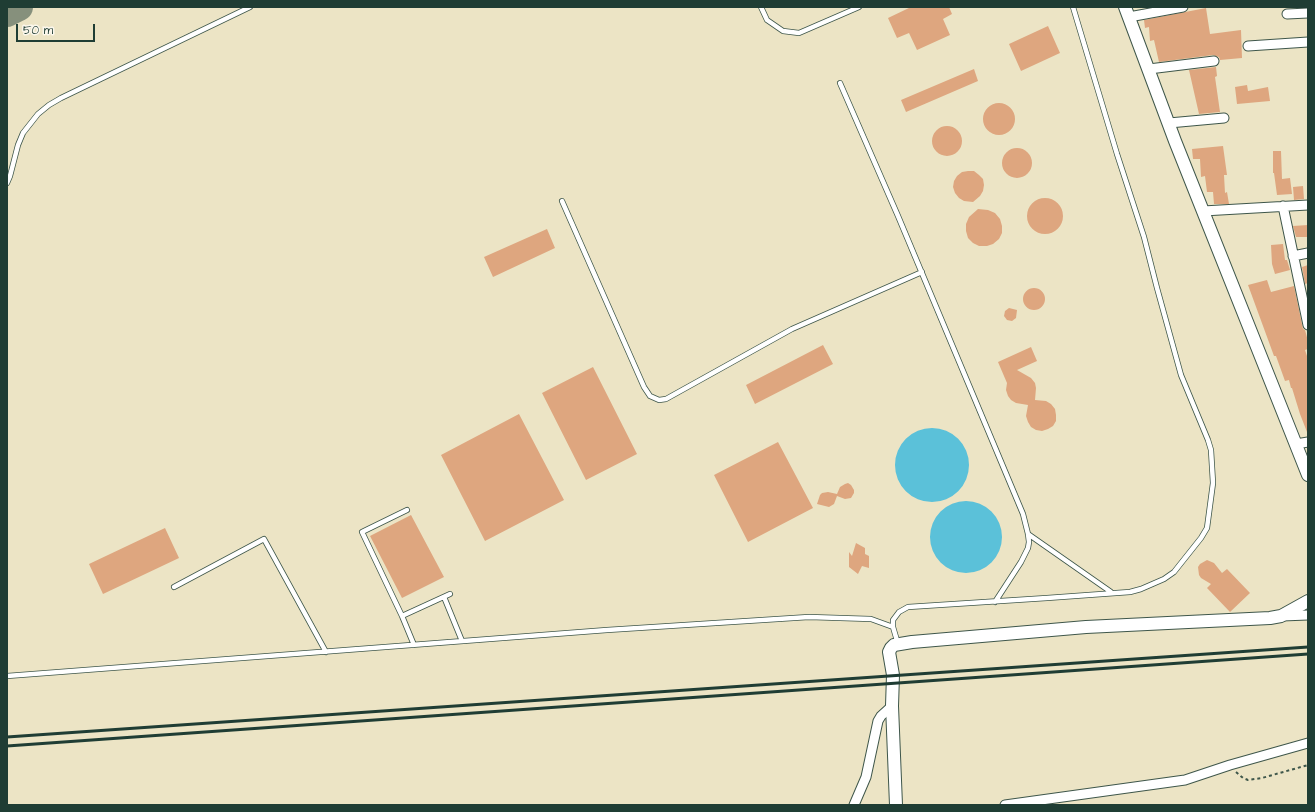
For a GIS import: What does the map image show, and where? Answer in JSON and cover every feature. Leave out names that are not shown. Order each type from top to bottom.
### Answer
[{"type":"street","points":[[1183,7],[1127,12],[1168,123],[1203,211],[1302,443],[1308,475]]},
{"type":"street","points":[[1287,14],[1308,12]]},
{"type":"street","points":[[1248,46],[1308,42]]},
{"type":"street","points":[[1148,69],[1214,61]]},
{"type":"street","points":[[1168,123],[1224,118]]},
{"type":"street","points":[[1203,211],[1308,204]]},
{"type":"street","points":[[1283,206],[1308,325]]},
{"type":"street","points":[[1294,256],[1308,253]]},
{"type":"street","points":[[1281,616],[1308,601]]},
{"type":"street","points":[[896,805],[892,706],[893,675],[889,652],[890,648],[894,645],[1086,627],[1270,618],[1281,616],[1308,616]]},
{"type":"street","points":[[854,805],[866,777],[878,721],[881,716],[892,706]]},
{"type":"street","points":[[1005,805],[1185,780],[1230,765],[1308,743]]},
{"type":"lane","points":[[7,183],[23,133],[38,114],[49,105],[250,7]]},
{"type":"lane","points":[[761,7],[767,20],[783,30],[798,33],[859,7]]},
{"type":"lane","points":[[898,644],[893,627],[893,620],[903,609],[908,607],[995,602],[1111,592],[1130,592],[1141,589],[1164,580],[1174,572],[1201,538],[1207,528],[1213,484],[1211,450],[1181,375],[1144,237],[1073,7]]},
{"type":"lane","points":[[840,84],[922,272],[1021,507],[1029,542],[1025,555],[995,602]]},
{"type":"lane","points":[[562,201],[644,387],[650,396],[659,400],[666,399],[792,329],[922,272]]},
{"type":"lane","points":[[407,510],[362,532],[402,616],[414,645]]},
{"type":"lane","points":[[1028,534],[1111,592]]},
{"type":"lane","points":[[174,587],[264,539],[326,652]]},
{"type":"lane","points":[[402,616],[450,594]]},
{"type":"lane","points":[[444,596],[462,641]]},
{"type":"lane","points":[[7,676],[607,630],[809,617],[871,619],[893,627]]},
{"type":"path","points":[[1230,765],[1238,775],[1248,780],[1262,778],[1308,765]]},
{"type":"water","points":[[932,428],[953,434],[963,444],[969,465],[963,486],[953,496],[932,502],[911,496],[901,486],[895,465],[901,444],[911,434]]},
{"type":"water","points":[[966,501],[986,507],[996,517],[1002,537],[996,557],[986,567],[966,573],[946,567],[936,557],[930,537],[936,517],[946,507]]},
{"type":"building","points":[[911,7],[949,7],[952,14],[943,19],[950,35],[917,50],[909,33],[897,38],[888,18]]},
{"type":"building","points":[[1206,8],[1210,34],[1241,30],[1242,58],[1220,60],[1219,57],[1213,55],[1159,62],[1154,40],[1150,41],[1149,27],[1145,28],[1144,20]]},
{"type":"building","points":[[1048,26],[1060,53],[1021,71],[1009,44]]},
{"type":"building","points":[[1216,67],[1217,76],[1215,77],[1220,112],[1199,114],[1189,70]]},
{"type":"building","points":[[974,69],[978,81],[906,112],[901,100]]},
{"type":"building","points":[[1247,85],[1248,91],[1268,87],[1270,101],[1237,104],[1235,87]]},
{"type":"building","points":[[999,103],[1010,108],[1015,119],[1010,130],[999,135],[988,130],[983,119],[988,108]]},
{"type":"building","points":[[947,126],[953,127],[961,135],[961,147],[953,155],[947,156],[941,155],[933,147],[932,141],[933,135],[941,127]]},
{"type":"building","points":[[1223,146],[1227,175],[1224,175],[1225,193],[1227,192],[1229,204],[1214,204],[1213,192],[1207,192],[1205,176],[1201,177],[1200,159],[1193,159],[1192,149]]},
{"type":"building","points":[[1017,148],[1028,152],[1032,163],[1028,174],[1017,178],[1006,174],[1002,163],[1006,152]]},
{"type":"building","points":[[1273,151],[1281,151],[1282,179],[1290,178],[1292,194],[1277,195],[1273,173]]},
{"type":"building","points":[[974,171],[979,175],[983,179],[984,185],[980,196],[973,202],[964,201],[959,198],[953,187],[957,176],[962,172]]},
{"type":"building","points":[[1303,186],[1304,199],[1294,200],[1293,187]]},
{"type":"building","points":[[1049,198],[1058,203],[1062,209],[1062,223],[1058,229],[1049,234],[1041,234],[1032,229],[1028,223],[1027,212],[1032,203],[1038,199]]},
{"type":"building","points":[[978,209],[988,210],[995,213],[1000,219],[1002,226],[1002,233],[999,239],[993,244],[987,246],[979,246],[973,243],[968,238],[966,231],[966,224],[969,217]]},
{"type":"building","points":[[1308,225],[1308,237],[1296,237],[1293,226]]},
{"type":"building","points":[[547,229],[555,248],[493,277],[484,257]]},
{"type":"building","points":[[1283,244],[1285,260],[1287,260],[1290,270],[1275,274],[1272,264],[1271,245]]},
{"type":"building","points":[[1308,265],[1308,283],[1305,284],[1302,267]]},
{"type":"building","points":[[1267,280],[1271,292],[1294,286],[1303,329],[1305,330],[1308,341],[1308,349],[1305,350],[1308,359],[1308,432],[1300,414],[1289,380],[1285,381],[1276,356],[1274,356],[1248,285]]},
{"type":"building","points":[[1034,288],[1042,291],[1045,299],[1042,307],[1034,310],[1026,307],[1023,299],[1026,291]]},
{"type":"building","points":[[1009,308],[1017,310],[1016,318],[1012,321],[1007,320],[1004,316],[1005,311]]},
{"type":"building","points":[[823,345],[833,364],[755,404],[746,385]]},
{"type":"building","points":[[1031,347],[1037,361],[1017,370],[1031,378],[1035,383],[1035,400],[1046,401],[1055,409],[1056,421],[1053,426],[1042,431],[1031,427],[1028,422],[1026,416],[1028,405],[1016,403],[1008,396],[1006,390],[1007,383],[998,362]]},
{"type":"building","points":[[593,367],[637,454],[586,480],[542,393]]},
{"type":"building","points":[[519,414],[564,500],[485,541],[441,455]]},
{"type":"building","points":[[778,442],[813,508],[748,542],[714,475]]},
{"type":"building","points":[[848,483],[854,490],[851,498],[845,499],[837,496],[834,504],[829,507],[817,504],[822,493],[828,492],[837,494],[840,487]]},
{"type":"building","points":[[411,515],[444,577],[402,598],[370,536]]},
{"type":"building","points":[[165,528],[179,558],[103,594],[89,564]]},
{"type":"building","points":[[856,543],[865,548],[865,554],[869,556],[869,568],[862,566],[858,574],[849,567],[849,552],[852,556]]},
{"type":"building","points":[[1207,560],[1214,563],[1222,573],[1227,569],[1250,593],[1230,612],[1207,588],[1211,584],[1199,575],[1198,567]]},
{"type":"taxiway","points":[[7,13],[19,7]]},
{"type":"railway","points":[[7,737],[1308,647]]},
{"type":"railway","points":[[7,746],[1308,654]]}]
